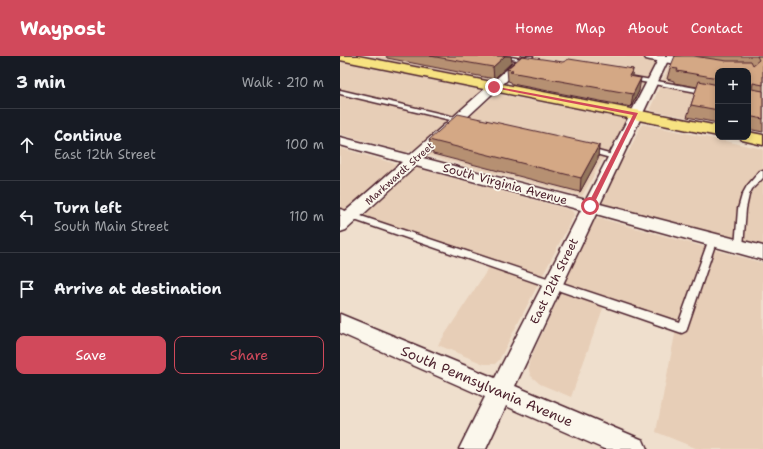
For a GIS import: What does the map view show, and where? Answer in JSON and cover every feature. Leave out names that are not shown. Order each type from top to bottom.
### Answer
[{"type":"main road","points":[[340,56],[715,130]]},
{"type":"main road","points":[[751,138],[763,140]]},
{"type":"street","points":[[650,56],[665,57],[727,68]]},
{"type":"street","name":"East 12th Street","points":[[472,449],[614,157],[665,57]]},
{"type":"street","name":"Markwardt Street","points":[[340,226],[346,214],[413,160],[526,58]]},
{"type":"street","name":"South Virginia Avenue","points":[[340,141],[763,253]]},
{"type":"street","name":"South Pennsylvania Avenue","points":[[340,323],[634,449]]},
{"type":"lane","points":[[497,56],[526,58],[538,63]]},
{"type":"lane","points":[[622,77],[715,93]]},
{"type":"lane","points":[[340,92],[473,124]]},
{"type":"lane","points":[[577,148],[614,157]]},
{"type":"lane","points":[[739,246],[744,202],[748,189],[759,180],[763,173]]},
{"type":"lane","points":[[346,214],[682,328],[712,240]]},
{"type":"shaded area","points":[[368,56],[522,56],[493,81]]},
{"type":"shaded area","points":[[534,56],[633,56],[657,61],[634,105],[630,106],[509,83],[509,81]]},
{"type":"shaded area","points":[[340,62],[480,90],[482,92],[457,115],[414,150],[406,152],[340,134]]},
{"type":"shaded area","points":[[670,63],[715,70],[715,122],[653,111],[650,109]]},
{"type":"shaded area","points":[[496,94],[627,120],[616,144],[603,159],[582,196],[426,155]]},
{"type":"shaded area","points":[[643,124],[763,149],[763,245],[603,204],[620,164],[630,149],[641,125]]},
{"type":"shaded area","points":[[340,148],[396,165],[340,215]]},
{"type":"shaded area","points":[[416,168],[571,210],[573,212],[574,215],[499,360],[495,364],[484,364],[438,345],[490,266],[357,220],[410,169]]},
{"type":"shaded area","points":[[599,218],[763,263],[763,449],[698,449],[656,432],[677,324],[606,300],[571,397],[540,384],[531,376],[529,371],[529,362],[594,220]]},
{"type":"building","points":[[430,56],[505,56],[493,67]]},
{"type":"building","points":[[522,56],[563,62],[569,59],[633,69],[629,76],[641,78],[633,94],[510,72],[513,70],[507,69]]},
{"type":"building","points":[[675,56],[693,56],[727,61],[751,61],[753,65],[759,60],[757,56],[763,56],[763,85],[753,83],[752,89],[763,91],[763,119],[751,117],[751,68],[715,68],[715,77],[677,71],[678,69],[670,68]]},
{"type":"building","points":[[699,81],[715,84],[715,109],[691,105]]},
{"type":"building","points":[[458,114],[599,145],[581,178],[429,140]]},
{"type":"route","points":[[494,87],[636,114],[590,206]]}]
